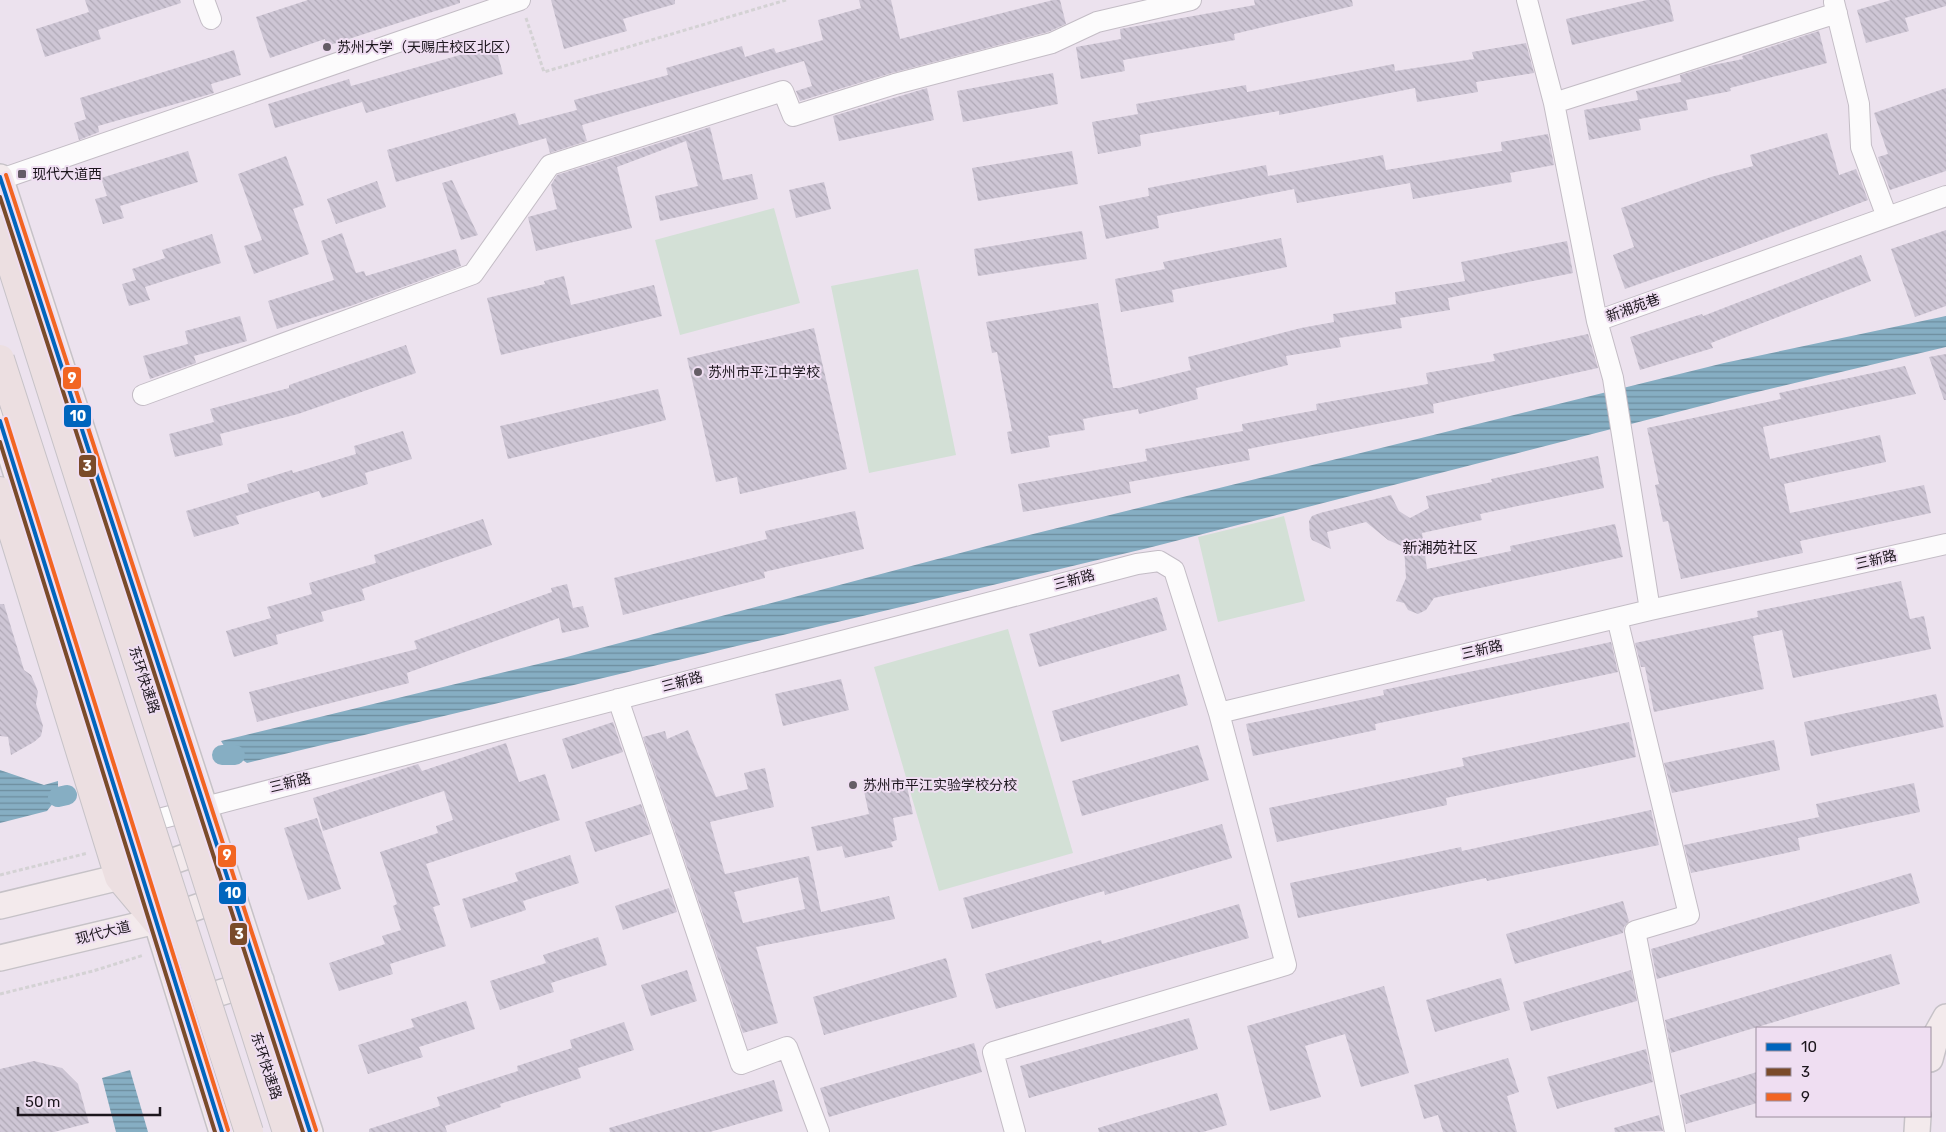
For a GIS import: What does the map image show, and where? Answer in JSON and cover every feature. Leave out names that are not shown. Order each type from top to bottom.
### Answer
[{"type":"highway","name":"东环快速路","points":[[0,229],[287,1132]]},
{"type":"highway","points":[[0,359],[249,1132]]},
{"type":"highway","points":[[6,493],[130,874],[156,920]]},
{"type":"main road","points":[[0,178],[310,1132]]},
{"type":"main road","points":[[0,421],[6,493]]},
{"type":"main road","points":[[0,906],[130,874],[217,846]]},
{"type":"main road","name":"现代大道","points":[[0,958],[156,920],[233,895]]},
{"type":"main road","points":[[156,920],[222,1132]]},
{"type":"main road","points":[[182,1004],[261,980]]},
{"type":"main road","points":[[1931,1055],[1937,1033],[1946,1017]]},
{"type":"main road","points":[[1917,1132],[1918,1117]]},
{"type":"street","points":[[204,0],[211,19]]},
{"type":"street","points":[[143,395],[473,274],[550,165],[783,91],[793,116],[895,84],[1052,43],[1097,22],[1192,0]]},
{"type":"street","points":[[1527,0],[1554,103],[1597,320]]},
{"type":"street","points":[[0,178],[520,1]]},
{"type":"street","points":[[1554,103],[1835,7],[1859,104],[1861,148],[1887,217]]},
{"type":"street","name":"新湘苑巷","points":[[1650,610],[1622,430],[1597,320],[1946,196]]},
{"type":"street","name":"三新路","points":[[116,830],[1137,564],[1159,561],[1174,570],[1219,713],[1650,610],[1946,544]]},
{"type":"street","points":[[1617,618],[1689,915],[1635,931],[1675,1132]]},
{"type":"street","points":[[618,699],[741,1064],[787,1047],[819,1132]]},
{"type":"street","points":[[1015,1132],[993,1052],[1286,965],[1219,713]]},
{"type":"path","points":[[520,1],[544,72],[786,0]]},
{"type":"path","points":[[0,994],[93,971],[164,948]]},
{"type":"shaded area","points":[[774,208],[800,303],[680,335],[655,240]]},
{"type":"shaded area","points":[[918,269],[956,455],[869,473],[831,286]]},
{"type":"shaded area","points":[[1284,516],[1305,601],[1218,622],[1198,537]]},
{"type":"shaded area","points":[[1008,629],[1073,853],[939,891],[874,667]]},
{"type":"water","points":[[1946,316],[1946,347],[1732,398],[1152,547],[247,763],[226,749],[221,741],[563,658],[1017,538],[1724,363]]},
{"type":"water","points":[[0,770],[44,785],[58,781],[58,797],[47,811],[0,823]]},
{"type":"water","points":[[130,1070],[148,1132],[116,1132],[102,1078]]},
{"type":"building","points":[[85,0],[180,0],[181,3],[98,30],[101,39],[45,57],[36,29],[89,12]]},
{"type":"building","points":[[308,0],[460,0],[460,3],[327,46],[325,39],[270,58],[256,17]]},
{"type":"building","points":[[551,0],[675,0],[675,4],[623,19],[627,31],[564,49]]},
{"type":"building","points":[[859,0],[891,0],[900,39],[1053,0],[1060,0],[1066,24],[1048,32],[892,73],[800,101],[796,91],[812,86],[804,61],[582,125],[587,141],[550,153],[546,138],[396,182],[387,150],[515,113],[519,125],[577,110],[574,100],[668,75],[666,68],[742,46],[745,57],[774,48],[776,53],[823,40],[818,20],[861,8]]},
{"type":"building","points":[[1254,0],[1352,0],[1353,6],[1234,34],[1235,40],[1123,60],[1125,71],[1081,79],[1076,47],[1121,39],[1120,29],[1255,5]]},
{"type":"building","points":[[1647,0],[1669,0],[1674,21],[1572,45],[1566,19]]},
{"type":"building","points":[[1891,0],[1946,0],[1946,6],[1905,18],[1909,31],[1866,43],[1857,10]]},
{"type":"building","points":[[1819,31],[1827,63],[1730,88],[1731,91],[1686,100],[1688,110],[1639,119],[1641,130],[1589,140],[1584,110],[1638,100],[1636,91],[1681,82],[1680,75],[1713,65],[1743,59],[1742,56]]},
{"type":"building","points":[[1526,43],[1534,73],[1476,82],[1478,92],[1417,102],[1415,88],[1279,115],[1279,111],[1140,135],[1141,146],[1098,154],[1092,122],[1138,114],[1136,104],[1246,85],[1247,92],[1394,64],[1395,71],[1474,59],[1472,52]]},
{"type":"building","points":[[495,45],[503,74],[366,113],[362,102],[275,128],[268,104],[349,79],[351,86]]},
{"type":"building","points":[[234,50],[241,75],[211,84],[214,93],[98,126],[99,132],[79,140],[74,123],[86,119],[80,98]]},
{"type":"building","points":[[1053,73],[1058,104],[963,122],[957,91]]},
{"type":"building","points":[[927,88],[934,120],[839,141],[833,116]]},
{"type":"building","points":[[1946,88],[1946,171],[1890,190],[1878,157],[1888,154],[1874,113]]},
{"type":"building","points":[[710,127],[723,180],[752,174],[758,199],[660,221],[655,196],[698,186],[686,141],[617,167],[632,228],[536,251],[528,217],[557,209],[551,185],[557,175]]},
{"type":"building","points":[[1827,133],[1839,175],[1856,169],[1868,200],[1625,289],[1613,255],[1634,247],[1621,208],[1711,177],[1753,166],[1750,155]]},
{"type":"building","points":[[1548,134],[1554,165],[1510,173],[1512,182],[1413,199],[1410,183],[1297,203],[1294,189],[1157,216],[1159,228],[1106,239],[1099,206],[1149,196],[1148,188],[1266,165],[1268,176],[1383,155],[1386,170],[1502,151],[1501,142]]},
{"type":"building","points":[[188,151],[198,182],[120,206],[124,218],[103,224],[95,199],[107,196],[101,178]]},
{"type":"building","points":[[1072,151],[1078,184],[978,201],[972,168]]},
{"type":"building","points":[[286,156],[304,205],[293,209],[309,254],[254,274],[244,246],[262,240],[238,174]]},
{"type":"building","points":[[452,180],[478,235],[461,240],[442,183]]},
{"type":"building","points":[[377,181],[386,207],[336,224],[327,199]]},
{"type":"building","points":[[824,182],[831,209],[796,218],[789,190]]},
{"type":"building","points":[[1946,230],[1946,306],[1915,317],[1891,249]]},
{"type":"building","points":[[1082,231],[1087,259],[978,276],[974,249]]},
{"type":"building","points":[[342,233],[356,273],[364,271],[366,276],[456,249],[461,266],[353,305],[277,329],[268,301],[334,280],[321,241]]},
{"type":"building","points":[[212,234],[221,263],[145,287],[150,300],[129,306],[122,284],[136,280],[132,269],[165,258],[162,250]]},
{"type":"building","points":[[1281,238],[1287,267],[1172,290],[1174,302],[1121,312],[1115,279],[1165,269],[1163,262]]},
{"type":"building","points":[[1567,241],[1573,273],[1448,298],[1450,310],[1400,318],[1402,328],[1339,338],[1341,347],[1286,356],[1288,365],[1196,388],[1198,399],[1139,414],[1138,409],[1083,419],[1085,430],[1048,436],[1050,447],[1011,454],[1007,432],[1012,431],[997,352],[992,353],[986,322],[1098,303],[1113,388],[1119,388],[1191,370],[1188,357],[1301,328],[1334,322],[1333,314],[1396,304],[1395,292],[1465,281],[1461,262]]},
{"type":"building","points":[[1861,255],[1871,281],[1711,343],[1713,348],[1640,370],[1630,337],[1702,314],[1703,316]]},
{"type":"building","points":[[564,276],[571,305],[654,285],[662,316],[501,355],[487,298],[545,284],[544,281]]},
{"type":"building","points":[[240,316],[247,341],[194,356],[196,363],[150,379],[143,356],[188,344],[185,331]]},
{"type":"building","points":[[814,328],[847,469],[740,494],[737,477],[716,482],[687,358]]},
{"type":"building","points":[[1588,334],[1598,368],[1433,404],[1434,413],[1248,449],[1250,460],[1129,482],[1131,493],[1023,512],[1018,484],[1147,461],[1145,449],[1243,431],[1242,424],[1317,410],[1316,404],[1428,384],[1426,373],[1495,361],[1493,354]]},
{"type":"building","points":[[406,345],[416,373],[298,414],[220,434],[223,445],[175,457],[169,434],[214,422],[210,409],[289,388],[289,385]]},
{"type":"building","points":[[1946,354],[1946,400],[1944,400],[1929,357]]},
{"type":"building","points":[[1905,366],[1916,394],[1763,427],[1770,459],[1880,435],[1886,462],[1784,484],[1790,513],[1924,485],[1931,513],[1800,541],[1803,553],[1681,579],[1668,521],[1663,522],[1655,485],[1659,484],[1647,428],[1781,399],[1779,393]]},
{"type":"building","points":[[658,389],[666,420],[508,459],[500,426]]},
{"type":"building","points":[[403,431],[412,459],[365,473],[368,484],[322,498],[319,491],[236,516],[239,524],[194,537],[186,511],[249,492],[247,484],[292,470],[293,473],[356,454],[354,446]]},
{"type":"building","points":[[1598,456],[1604,488],[1480,514],[1482,520],[1422,533],[1427,569],[1511,551],[1510,546],[1615,524],[1623,557],[1434,598],[1426,610],[1418,614],[1408,610],[1404,603],[1396,601],[1406,578],[1404,547],[1388,540],[1366,522],[1327,532],[1331,549],[1312,540],[1310,536],[1309,521],[1312,516],[1320,513],[1391,495],[1399,511],[1410,518],[1429,508],[1426,496],[1492,482],[1491,479]]},
{"type":"building","points":[[855,511],[864,549],[764,572],[765,578],[623,615],[614,578],[767,539],[765,531]]},
{"type":"building","points":[[483,519],[492,545],[362,589],[365,600],[321,612],[324,621],[276,635],[278,644],[234,657],[226,631],[271,618],[267,607],[312,594],[309,583],[376,563],[374,555]]},
{"type":"building","points":[[1901,581],[1910,619],[1924,616],[1931,649],[1793,678],[1782,630],[1753,636],[1764,689],[1654,712],[1645,667],[1641,667],[1635,643],[1758,617],[1757,611]]},
{"type":"building","points":[[567,584],[573,608],[583,606],[589,627],[562,633],[559,618],[407,673],[409,683],[257,722],[249,692],[417,649],[414,641],[552,592],[551,588]]},
{"type":"building","points":[[1157,597],[1167,630],[1039,667],[1029,634]]},
{"type":"building","points":[[0,604],[4,604],[24,670],[31,675],[38,692],[36,704],[43,726],[41,736],[11,755],[8,737],[0,736]]},
{"type":"building","points":[[1611,642],[1618,672],[1375,724],[1376,730],[1253,756],[1246,724],[1384,695],[1383,690]]},
{"type":"building","points":[[1179,674],[1188,705],[1061,742],[1052,711]]},
{"type":"building","points":[[841,679],[849,710],[783,726],[775,694]]},
{"type":"building","points":[[1936,694],[1944,727],[1811,756],[1804,722]]},
{"type":"building","points":[[613,722],[623,752],[572,769],[562,739]]},
{"type":"building","points":[[1629,722],[1636,757],[1446,798],[1447,805],[1277,842],[1269,808],[1464,766],[1462,758]]},
{"type":"building","points":[[688,730],[716,797],[748,789],[744,773],[765,768],[774,807],[710,822],[725,874],[809,856],[821,912],[889,896],[895,919],[756,947],[778,1023],[743,1033],[643,737],[665,731],[667,739]],"holes":[[[798,877],[805,909],[743,923],[734,892]]]},
{"type":"building","points":[[1774,740],[1780,770],[1672,793],[1664,763]]},
{"type":"building","points":[[506,743],[519,782],[545,774],[560,820],[426,864],[440,905],[433,907],[446,946],[390,964],[393,974],[339,991],[329,963],[385,944],[382,936],[401,930],[393,906],[397,904],[380,852],[438,833],[436,826],[453,820],[444,791],[323,831],[313,798],[418,764],[422,771]]},
{"type":"building","points":[[1198,745],[1209,780],[1082,816],[1072,781]]},
{"type":"building","points":[[906,782],[913,814],[893,818],[897,840],[891,842],[893,847],[845,858],[842,846],[817,851],[811,827],[869,814],[864,791]]},
{"type":"building","points":[[1914,783],[1920,812],[1798,838],[1800,850],[1691,873],[1684,845],[1819,817],[1816,804]]},
{"type":"building","points":[[641,804],[651,834],[595,852],[585,822]]},
{"type":"building","points":[[1651,810],[1659,845],[1487,881],[1486,878],[1298,918],[1290,883],[1461,847],[1462,851]]},
{"type":"building","points":[[317,818],[341,889],[308,900],[284,828]]},
{"type":"building","points":[[1222,824],[1232,858],[1105,895],[1104,891],[972,929],[963,898]]},
{"type":"building","points":[[570,855],[579,883],[523,901],[526,910],[471,928],[462,899],[518,881],[515,873]]},
{"type":"building","points":[[1911,873],[1920,903],[1657,979],[1651,949]]},
{"type":"building","points":[[669,888],[677,912],[623,930],[615,906]]},
{"type":"building","points":[[1623,901],[1629,921],[1624,927],[1623,933],[1515,964],[1506,934]]},
{"type":"building","points":[[1239,904],[1249,938],[996,1009],[985,974],[1101,940],[1102,944]]},
{"type":"building","points":[[598,937],[607,965],[551,983],[554,992],[500,1010],[490,981],[546,963],[543,955]]},
{"type":"building","points":[[1891,954],[1900,984],[1671,1053],[1665,1020]]},
{"type":"building","points":[[946,958],[957,997],[824,1035],[813,997]]},
{"type":"building","points":[[687,970],[697,1001],[651,1016],[641,985]]},
{"type":"building","points":[[1631,970],[1637,1001],[1531,1031],[1523,1002]]},
{"type":"building","points":[[1501,978],[1510,1010],[1435,1032],[1426,1000]]},
{"type":"building","points":[[1384,986],[1409,1073],[1361,1087],[1345,1034],[1305,1046],[1321,1097],[1270,1111],[1247,1026]]},
{"type":"building","points":[[466,1001],[475,1029],[419,1047],[423,1057],[368,1074],[358,1045],[414,1027],[411,1019]]},
{"type":"building","points":[[1189,1018],[1198,1049],[1029,1098],[1020,1066]]},
{"type":"building","points":[[624,1022],[634,1050],[578,1068],[581,1078],[500,1104],[501,1107],[445,1126],[447,1132],[369,1132],[369,1129],[440,1106],[437,1097],[518,1071],[517,1066],[572,1048],[570,1040]]},
{"type":"building","points":[[974,1043],[982,1072],[829,1117],[820,1088]]},
{"type":"building","points":[[1646,1049],[1653,1082],[1557,1109],[1547,1077]]},
{"type":"building","points":[[1508,1058],[1519,1092],[1507,1096],[1517,1132],[1443,1132],[1438,1115],[1424,1119],[1414,1085]]},
{"type":"building","points":[[34,1061],[62,1068],[78,1084],[89,1123],[54,1132],[0,1132],[0,1069]]},
{"type":"building","points":[[1756,1072],[1756,1103],[1686,1124],[1680,1095]]},
{"type":"building","points":[[774,1080],[783,1111],[710,1132],[610,1132],[609,1128]]},
{"type":"building","points":[[1217,1093],[1227,1125],[1203,1132],[1099,1132],[1098,1128]]},
{"type":"building","points":[[1659,1115],[1663,1131],[1615,1132],[1614,1128]]},
{"type":"waterway","points":[[222,755],[235,755]]},
{"type":"waterway","points":[[58,797],[67,795]]},
{"type":"transit line","name":"9","points":[[6,175],[316,1130]]},
{"type":"transit line","name":"10","points":[[0,177],[310,1132]]},
{"type":"transit line","name":"3","points":[[0,197],[303,1132]]},
{"type":"transit line","name":"9","points":[[6,419],[228,1130]]},
{"type":"transit line","name":"10","points":[[0,421],[222,1132]]},
{"type":"transit line","name":"3","points":[[0,442],[215,1132]]},
{"type":"place","name":"苏州大学（天赐庄校区北区）","points":[[327,47]]},
{"type":"place","name":"现代大道西","points":[[22,174]]},
{"type":"place","name":"苏州市平江中学校","points":[[698,372]]},
{"type":"place","name":"苏州市平江实验学校分校","points":[[853,785]]},
{"type":"district","name":"新湘苑社区","points":[[1440,548]]}]
